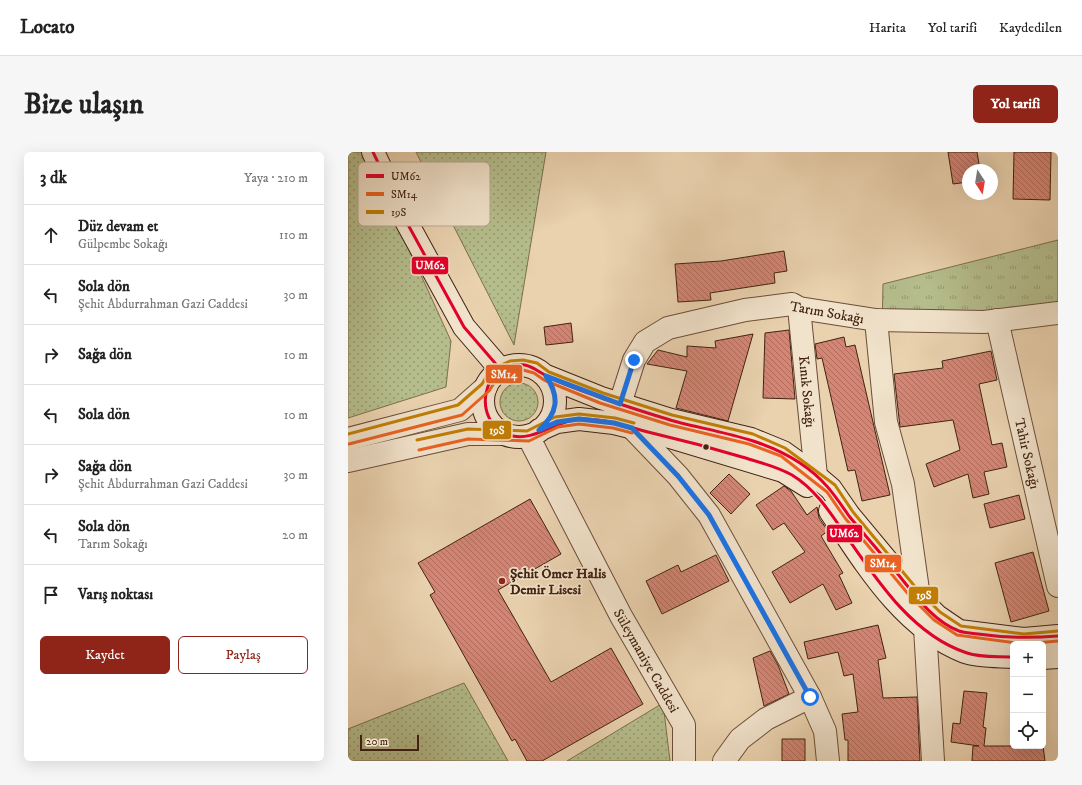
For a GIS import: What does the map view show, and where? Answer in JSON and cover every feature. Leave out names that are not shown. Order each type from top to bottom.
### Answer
[{"type":"street","points":[[373,152],[378,162]]},
{"type":"street","points":[[409,226],[464,327],[501,370]]},
{"type":"street","name":"Tarım Sokağı","points":[[620,404],[634,360],[645,342],[668,328],[745,310],[792,304],[799,308],[876,320],[984,322],[1058,313]]},
{"type":"street","name":"Kınık Sokağı","points":[[799,308],[816,476]]},
{"type":"street","points":[[876,320],[886,422],[903,484],[918,597],[925,628],[933,761]]},
{"type":"street","name":"Tahir Sokağı","points":[[997,320],[1058,586]]},
{"type":"street","points":[[348,439],[460,410],[486,387],[492,377],[501,370],[511,366],[523,365],[536,368],[546,376],[620,404],[671,420],[751,439],[783,452],[831,489],[849,515],[918,597],[937,616],[959,631],[1024,639],[1058,636]]},
{"type":"street","points":[[534,433],[548,422],[554,411],[556,398],[552,386],[546,376]]},
{"type":"street","points":[[486,387],[484,409],[489,420],[496,428],[506,434]]},
{"type":"street","points":[[348,461],[468,434],[506,434],[517,437],[534,433],[557,422],[579,419],[614,423],[783,470],[810,489],[828,508],[879,581],[905,611],[925,628],[948,644],[966,652],[1010,657]]},
{"type":"street","points":[[632,428],[678,476],[709,515],[810,697],[825,731],[828,761]]},
{"type":"street","name":"Süleymaniye Caddesi","points":[[534,433],[621,616],[684,725],[684,761]]},
{"type":"street","points":[[1046,658],[1058,657]]},
{"type":"street","points":[[724,761],[740,740],[766,719],[810,697]]},
{"type":"green space","points":[[348,152],[365,152],[370,162],[358,162],[358,226],[399,226],[451,341],[446,387],[348,418]]},
{"type":"green space","points":[[416,152],[546,152],[514,345],[454,226],[490,226],[490,162],[421,162]]},
{"type":"green space","points":[[1058,240],[1058,304],[882,331],[883,284]]},
{"type":"green space","points":[[515,383],[523,383],[533,388],[537,395],[537,409],[533,416],[523,421],[515,421],[505,416],[503,413],[500,406],[500,398],[505,388],[508,386]]},
{"type":"green space","points":[[464,683],[508,761],[348,761],[348,729]]},
{"type":"green space","points":[[663,703],[670,761],[567,761]]},
{"type":"building","points":[[948,152],[977,152],[979,164],[962,164],[962,183],[953,184]]},
{"type":"building","points":[[1014,152],[1051,152],[1050,200],[1013,199]]},
{"type":"building","points":[[784,251],[787,271],[774,273],[775,283],[710,293],[711,300],[678,302],[675,264],[721,261]]},
{"type":"building","points":[[571,323],[573,342],[546,345],[544,327]]},
{"type":"building","points":[[789,330],[795,399],[763,398],[765,333]]},
{"type":"building","points":[[753,334],[728,421],[676,408],[687,371],[647,364],[658,350],[687,357],[687,346],[716,348],[715,341]]},
{"type":"building","points":[[844,337],[846,347],[855,345],[890,495],[862,501],[855,470],[848,471],[822,358],[817,359],[815,344]]},
{"type":"building","points":[[991,351],[997,380],[979,384],[992,445],[1002,443],[1007,467],[984,472],[989,494],[973,498],[968,474],[934,487],[926,464],[960,450],[953,420],[900,427],[894,374],[943,368],[942,361]]},
{"type":"building","points":[[729,474],[750,494],[731,514],[710,493]]},
{"type":"building","points":[[784,486],[791,491],[807,515],[817,507],[819,518],[828,531],[821,536],[843,573],[839,575],[852,603],[836,610],[823,584],[790,603],[772,572],[805,552],[784,523],[773,530],[756,505]]},
{"type":"building","points":[[1019,495],[1025,519],[990,528],[984,504]]},
{"type":"building","points":[[530,499],[561,554],[498,590],[551,682],[611,648],[643,704],[542,761],[527,761],[515,739],[512,741],[430,595],[435,592],[418,563]]},
{"type":"building","points":[[1033,552],[1049,611],[1011,622],[995,563]]},
{"type":"building","points":[[716,555],[729,581],[662,614],[646,581],[678,565],[681,572]]},
{"type":"building","points":[[878,625],[886,658],[878,660],[883,698],[917,697],[920,761],[848,761],[848,740],[845,740],[842,714],[858,712],[853,674],[844,676],[838,652],[808,659],[804,642]]},
{"type":"building","points":[[770,651],[778,665],[789,694],[764,706],[753,658]]},
{"type":"building","points":[[964,691],[987,693],[983,727],[986,728],[984,746],[1010,746],[1010,749],[1043,749],[1045,761],[972,761],[973,746],[979,746],[951,742],[953,723],[960,724]]},
{"type":"building","points":[[782,739],[805,739],[805,761],[782,761]]},
{"type":"transit line","name":"UM62","points":[[373,152],[378,162]]},
{"type":"transit line","name":"UM62","points":[[409,226],[464,327],[501,370]]},
{"type":"transit line","name":"19S","points":[[348,434],[458,405],[482,384],[488,374],[499,366],[510,361],[523,360],[537,363],[549,372],[603,393],[672,415],[753,434],[785,448],[835,485],[853,512],[917,589],[940,612],[961,626],[1024,634],[1058,631]]},
{"type":"transit line","name":"UM62","points":[[1010,657],[972,655],[947,645],[912,619],[897,604],[869,569],[834,517],[822,502],[808,487],[792,475],[767,464],[720,450],[616,423],[598,420],[571,420],[536,434],[518,437],[509,435],[497,428],[489,418],[486,405],[486,392],[491,381],[499,371],[510,365],[525,365],[562,383],[604,399],[681,423],[757,442],[772,448],[800,463],[822,481],[849,516],[922,603],[930,612],[949,626],[959,631],[998,636],[1058,636]]},
{"type":"transit line","name":"SM14","points":[[349,444],[462,415],[489,391],[496,380],[504,374],[512,371],[523,370],[534,373],[544,380],[600,403],[670,425],[749,444],[781,456],[827,492],[845,518],[909,595],[934,620],[957,635],[1024,644],[1058,641]]},
{"type":"transit line","name":"19S","points":[[417,440],[468,429],[527,431],[555,417],[579,414],[615,418],[634,423]]},
{"type":"transit line","name":"SM14","points":[[419,450],[468,439],[529,441],[558,427],[579,424],[613,428],[632,433]]},
{"type":"place","name":"Şehit Ömer Halis Demir Lisesi","points":[[502,581]]},
{"type":"route","points":[[634,360],[620,404],[600,398],[546,376],[552,386],[556,398],[554,411],[548,422],[539,430],[557,422],[579,419],[614,423],[632,428],[678,476],[709,515],[810,697]]}]
